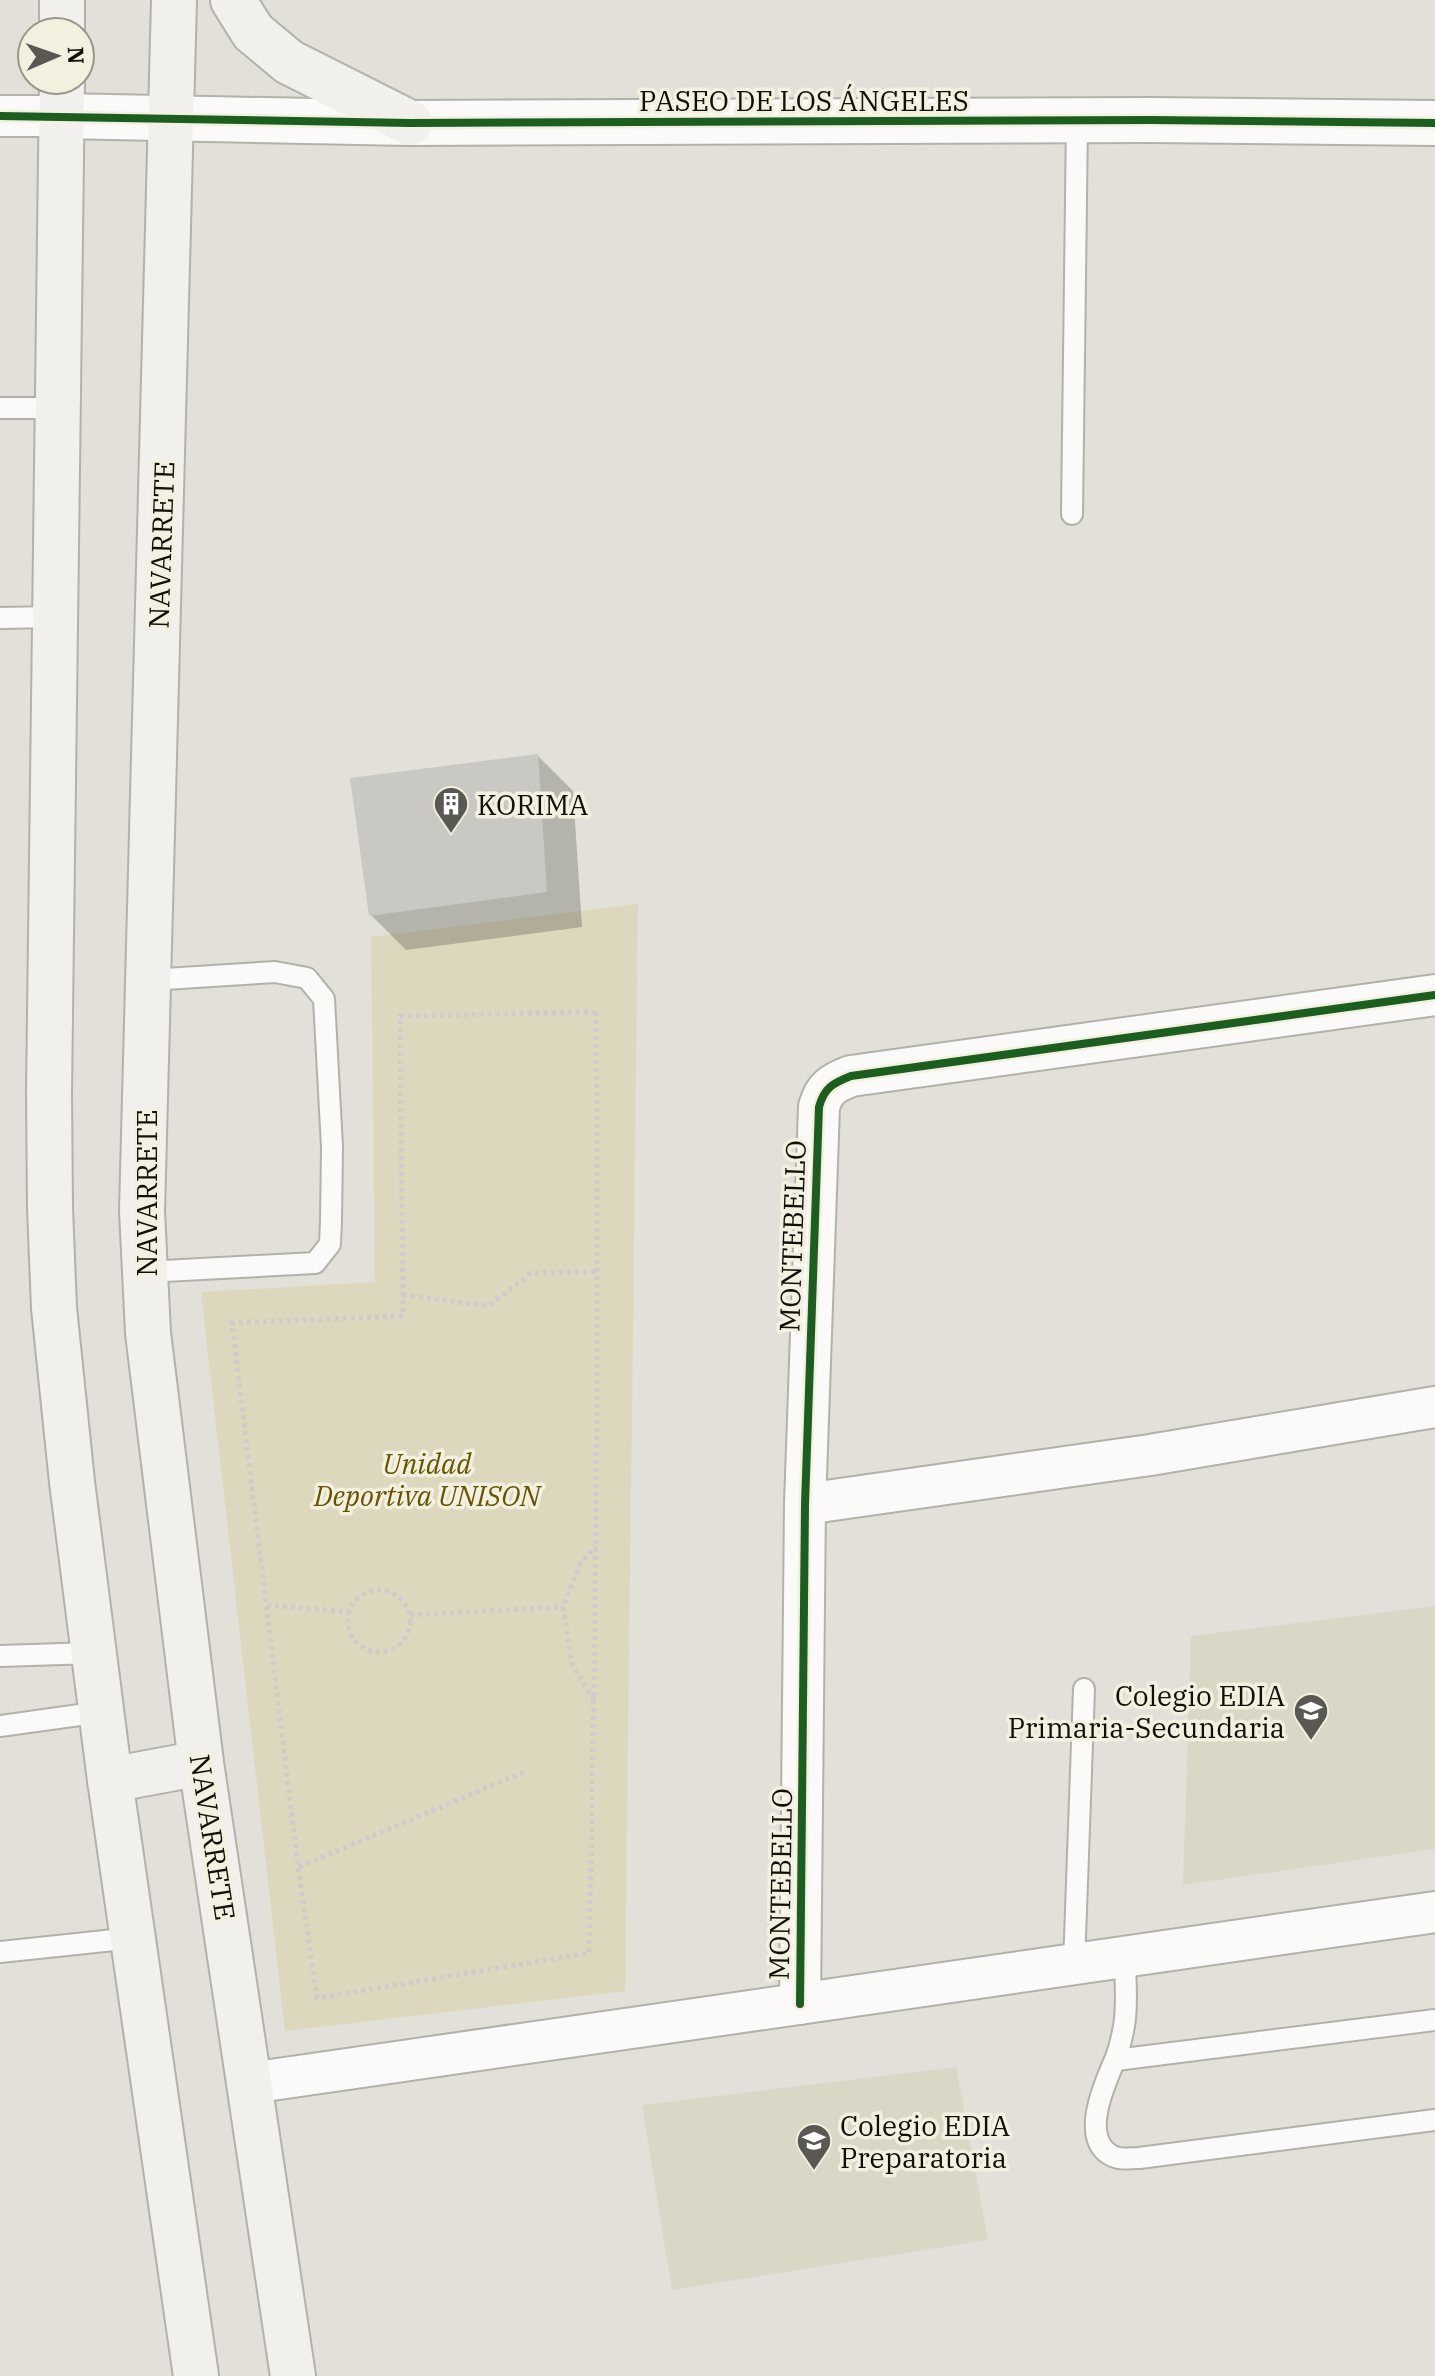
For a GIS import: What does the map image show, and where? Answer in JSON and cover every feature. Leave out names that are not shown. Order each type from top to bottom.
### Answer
[{"type":"main road","name":"NAVARRETE","points":[[174,0],[142,1211],[148,1333],[201,1763],[293,2376]]},
{"type":"main road","points":[[233,0],[253,32],[289,62],[410,123]]},
{"type":"main road","points":[[61,98],[50,1208],[54,1308],[93,1653],[196,2376]]},
{"type":"main road","points":[[110,1780],[201,1763]]},
{"type":"street","name":"PASEO DE LOS ÁNGELES","points":[[61,98],[173,118],[410,123],[1435,123]]},
{"type":"street","points":[[0,116],[61,98]]},
{"type":"street","name":"MONTEBELLO","points":[[800,2004],[805,1504],[819,1107],[823,1092],[851,1076],[1435,995]]},
{"type":"street","points":[[805,1504],[1150,1455],[1435,1407]]},
{"type":"street","points":[[251,2083],[1435,1912]]},
{"type":"lane","points":[[1072,514],[1077,121]]},
{"type":"lane","points":[[0,408],[58,408]]},
{"type":"lane","points":[[0,618],[55,617]]},
{"type":"lane","points":[[145,1272],[315,1263],[330,1244],[331,1221],[332,1147],[324,999],[307,978],[275,972],[149,980]]},
{"type":"lane","points":[[0,1656],[93,1653]]},
{"type":"lane","points":[[1074,1965],[1084,1689]]},
{"type":"lane","points":[[0,1726],[101,1712]]},
{"type":"lane","points":[[0,1952],[133,1938]]},
{"type":"lane","points":[[1125,1957],[1124,2024],[1116,2060],[1104,2081],[1097,2108],[1096,2128],[1105,2152],[1118,2158],[1200,2151],[1435,2120]]},
{"type":"lane","points":[[1116,2060],[1435,2020]]},
{"type":"path","points":[[596,1012],[599,1272],[589,1953],[317,1998],[298,1867],[232,1323],[403,1316],[400,1016],[596,1012]]},
{"type":"path","points":[[403,1295],[488,1306],[531,1273],[599,1272]]},
{"type":"path","points":[[594,1701],[572,1664],[563,1607],[580,1564],[597,1546]]},
{"type":"path","points":[[381,1590],[400,1597],[410,1615],[410,1625],[401,1644],[382,1652],[363,1648],[350,1632],[349,1612],[361,1595],[381,1590]]},
{"type":"path","points":[[267,1605],[349,1612]]},
{"type":"path","points":[[410,1615],[563,1607]]},
{"type":"path","points":[[298,1867],[526,1771]]},
{"type":"shaded area","name":"Colegio EDIA Primaria-Secundaria","points":[[1435,1606],[1435,1849],[1183,1885],[1191,1636]]},
{"type":"shaded area","name":"Colegio EDIA Preparatoria","points":[[956,2067],[988,2240],[672,2290],[642,2105]]},
{"type":"green space","name":"Unidad Deportiva UNISON","points":[[638,904],[625,1991],[285,2031],[201,1292],[375,1282],[371,937]]},
{"type":"building","name":"KORIMA","points":[[538,754],[547,892],[369,916],[350,778]]},
{"type":"cycle path","points":[[0,116],[410,123],[1151,120],[1435,123]]},
{"type":"cycle path","points":[[800,2004],[805,1504],[819,1107],[824,1095],[834,1084],[851,1076],[1435,995]]},
{"type":"place","name":"KORIMA","points":[[451,835]]},
{"type":"place","name":"Colegio EDIA Primaria-Secundaria","points":[[1311,1742]]},
{"type":"place","name":"Colegio EDIA Preparatoria","points":[[814,2172]]}]
